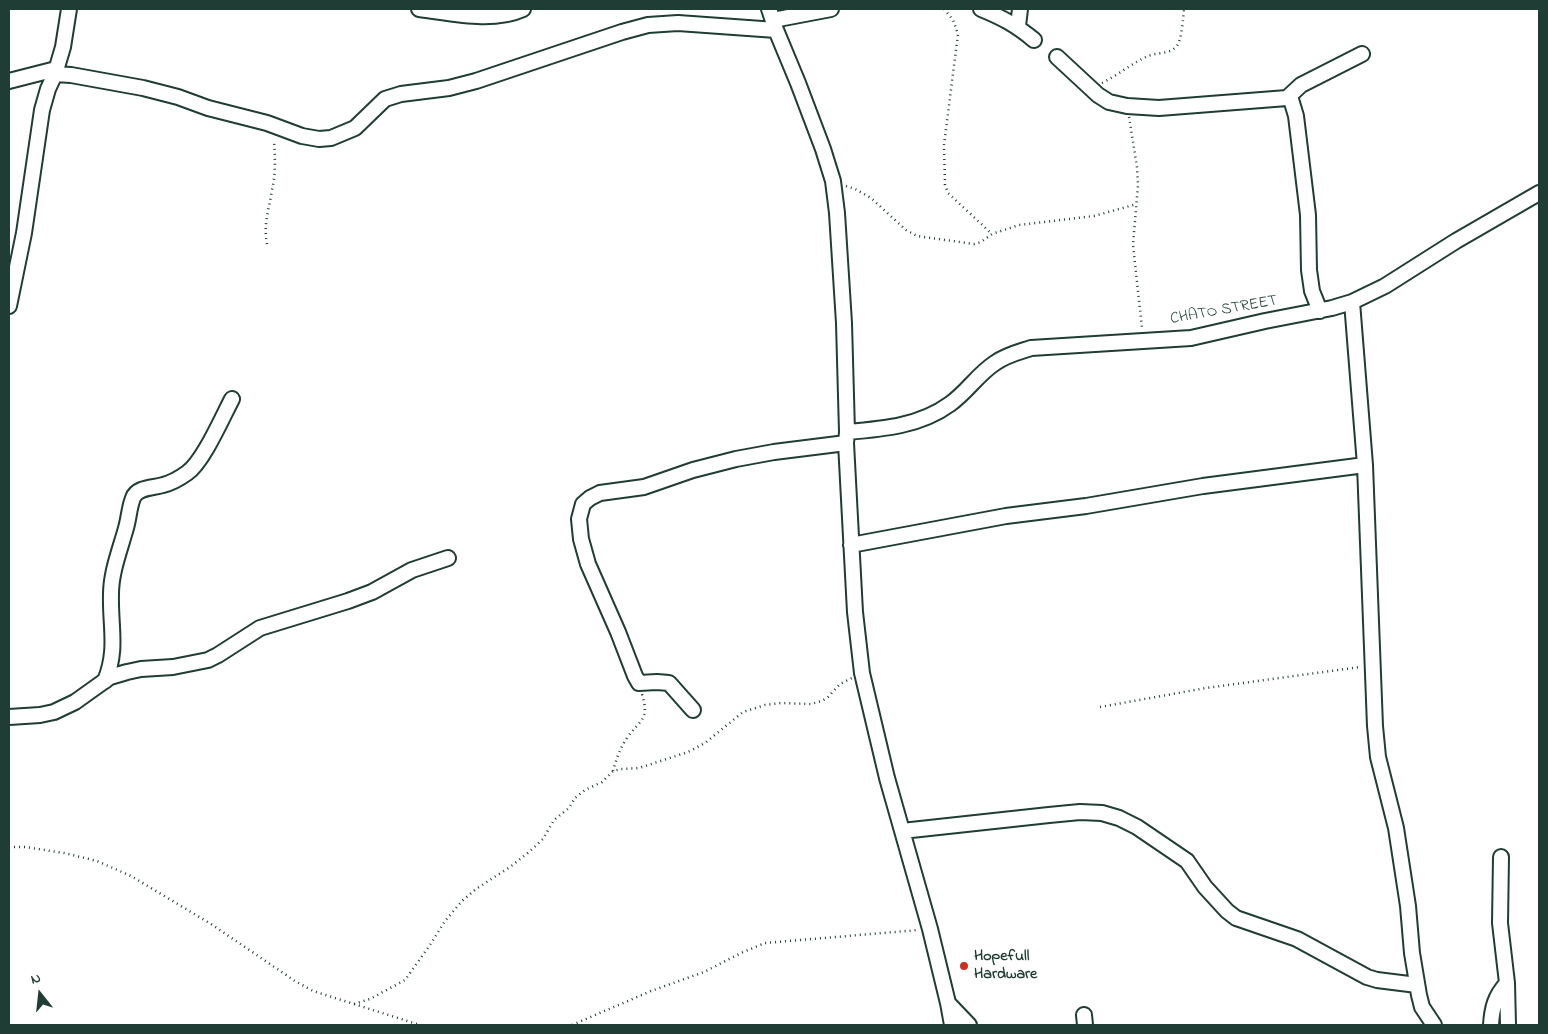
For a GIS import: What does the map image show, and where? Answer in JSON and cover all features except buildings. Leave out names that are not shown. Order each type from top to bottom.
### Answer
[{"type":"street","points":[[9,306],[24,233],[42,110],[63,47],[69,9]]},
{"type":"street","points":[[419,9],[476,16],[496,16],[523,9]]},
{"type":"street","points":[[9,81],[56,71],[152,90],[302,136],[319,139],[331,138],[355,128],[385,99],[401,94],[449,88],[476,81],[648,25],[772,20],[831,9]]},
{"type":"street","points":[[981,9],[1018,26],[1034,40]]},
{"type":"street","points":[[1018,26],[1020,9]]},
{"type":"street","points":[[772,20],[814,124],[832,181],[837,214],[844,323],[851,545],[855,612],[862,673],[887,778],[930,929],[952,1025]]},
{"type":"street","points":[[1057,57],[1098,95],[1109,102],[1127,106],[1159,108],[1283,99],[1290,96],[1301,85],[1362,54]]},
{"type":"street","points":[[1290,96],[1296,116],[1308,215],[1309,270],[1312,291],[1320,312]]},
{"type":"street","name":"CHATO STREET","points":[[640,683],[635,676],[588,564],[581,539],[579,519],[583,504],[590,498],[600,493],[644,486],[693,470],[736,459],[907,425],[949,405],[996,362],[1031,348],[1191,338],[1265,321],[1320,312],[1352,302],[1386,286],[1456,241],[1539,193]]},
{"type":"street","points":[[1352,302],[1364,465],[1373,703],[1378,757],[1396,828],[1408,906],[1417,985],[1422,1007],[1434,1025]]},
{"type":"street","points":[[105,681],[110,670],[113,651],[111,585],[133,498],[139,491],[164,485],[191,470],[205,451],[232,399]]},
{"type":"street","points":[[851,545],[1006,516],[1086,506],[1203,486],[1364,465]]},
{"type":"street","points":[[9,717],[40,715],[60,710],[110,678],[134,670],[173,667],[208,660],[260,628],[348,602],[372,592],[412,570],[448,558]]},
{"type":"street","points":[[640,683],[669,683],[693,710]]},
{"type":"street","points":[[902,831],[1080,812],[1102,813],[1119,818],[1137,827],[1187,861],[1205,887],[1236,918],[1297,939],[1367,977],[1417,985]]},
{"type":"street","points":[[1501,857],[1500,923],[1507,984],[1508,1025]]},
{"type":"street","points":[[1491,1025],[1495,1002],[1499,992],[1507,984]]},
{"type":"street","points":[[948,1003],[969,1025]]},
{"type":"path","points":[[944,9],[953,20],[958,34],[944,145],[944,185],[948,193],[992,234]]},
{"type":"path","points":[[1090,88],[1113,78],[1145,57],[1166,52],[1176,47],[1181,32],[1184,9]]},
{"type":"path","points":[[1127,106],[1137,167],[1138,185],[1133,245],[1144,341]]},
{"type":"path","points":[[267,244],[264,228],[273,188],[275,166],[274,126]]},
{"type":"path","points":[[832,181],[855,189],[871,198],[906,230],[917,236],[974,244],[981,242],[992,234],[1019,225],[1094,216],[1136,204]]},
{"type":"path","points":[[1100,707],[1206,688],[1373,666]]},
{"type":"path","points":[[613,771],[639,768],[688,752],[705,743],[743,712],[765,705],[811,704],[822,701],[840,684],[862,673]]},
{"type":"path","points":[[354,1004],[370,999],[405,980],[445,921],[462,901],[529,852],[543,839],[554,820],[569,808],[575,798],[602,782],[613,771],[616,759],[625,740],[642,722],[646,711],[640,683]]},
{"type":"path","points":[[9,847],[25,847],[64,853],[97,862],[131,876],[211,924],[295,981],[313,990],[420,1025]]},
{"type":"path","points":[[572,1025],[651,991],[704,972],[765,943],[930,929]]},
{"type":"place","name":"Hopefull Hardware","points":[[964,966]]}]
